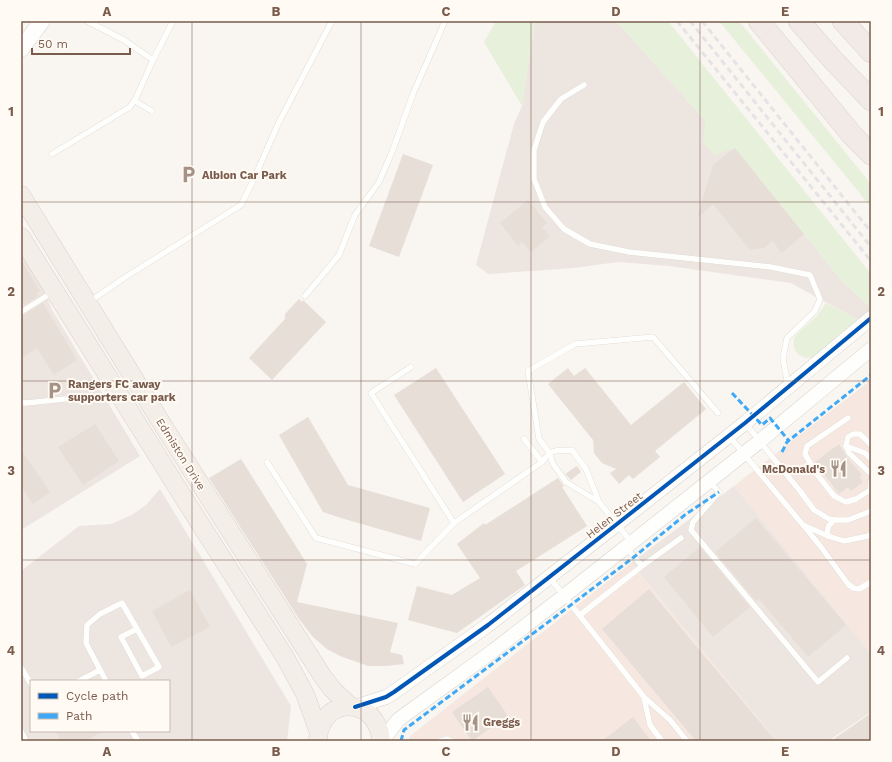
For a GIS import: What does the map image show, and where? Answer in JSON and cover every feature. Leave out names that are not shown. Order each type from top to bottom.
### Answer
[{"type":"highway","points":[[759,21],[852,135],[871,154]]},
{"type":"highway","points":[[799,21],[871,100]]},
{"type":"highway","points":[[843,21],[871,52]]},
{"type":"main road","points":[[21,49],[42,21]]},
{"type":"main road","name":"Edmiston Drive","points":[[21,195],[164,427],[323,677],[332,689],[352,707],[370,714],[377,723],[382,741]]},
{"type":"main road","name":"Edmiston Drive","points":[[21,237],[54,292],[285,657],[305,694],[317,737]]},
{"type":"main road","points":[[317,737],[322,721],[329,714],[339,708],[352,707]]},
{"type":"street","name":"Helen Street","points":[[352,707],[386,697],[488,625],[745,423],[871,318]]},
{"type":"street","points":[[382,741],[398,720],[493,651],[564,596],[760,441],[871,349]]},
{"type":"lane","points":[[87,21],[124,40],[153,60]]},
{"type":"lane","points":[[52,154],[130,107],[135,101],[153,60],[173,21]]},
{"type":"lane","points":[[87,303],[199,230],[241,205],[279,122],[332,21]]},
{"type":"lane","points":[[304,296],[339,255],[355,215],[379,182],[392,152],[413,94],[445,21]]},
{"type":"lane","points":[[584,85],[561,99],[543,122],[534,150],[534,179],[545,207],[564,229],[590,244],[629,252],[771,267],[810,275],[820,299],[815,311],[787,338],[783,358],[788,387]]},
{"type":"lane","points":[[135,101],[152,111]]},
{"type":"lane","points":[[21,312],[54,292]]},
{"type":"lane","points":[[642,566],[618,524],[599,502],[566,482],[554,464],[549,452],[539,439],[528,371],[575,344],[653,337],[718,413]]},
{"type":"lane","points":[[411,367],[371,393],[454,523]]},
{"type":"lane","points":[[21,402],[26,403],[65,399]]},
{"type":"lane","points":[[848,418],[807,446],[805,454],[816,473],[834,496],[846,502],[856,499],[871,489],[871,481]]},
{"type":"lane","points":[[745,423],[814,510],[829,519],[834,520],[848,520],[871,511]]},
{"type":"lane","points":[[871,445],[860,434],[853,434],[848,437],[846,446],[849,452],[871,474]]},
{"type":"lane","points":[[729,435],[822,547],[848,584],[853,588],[859,589],[871,582]]},
{"type":"lane","points":[[524,439],[542,462]]},
{"type":"lane","points":[[846,446],[865,453],[871,459]]},
{"type":"lane","points":[[267,462],[316,538],[415,564],[454,523],[542,462],[549,452],[572,450],[586,469],[599,502]]},
{"type":"lane","points":[[709,481],[719,492],[693,522],[692,530],[818,682],[846,658]]},
{"type":"lane","points":[[828,536],[827,527],[834,520]]},
{"type":"lane","points":[[803,525],[828,536],[844,540],[868,536],[871,534]]},
{"type":"lane","points":[[580,615],[642,566],[681,538]]},
{"type":"lane","points":[[549,578],[580,615],[644,698],[670,720],[687,741]]},
{"type":"lane","points":[[105,680],[86,643],[86,625],[100,614],[122,603],[159,667],[142,676],[121,637],[137,629]]},
{"type":"lane","points":[[22,669],[30,682]]},
{"type":"lane","points":[[81,680],[100,670]]},
{"type":"lane","points":[[644,698],[650,725],[662,741]]},
{"type":"lane","points":[[21,731],[26,741]]},
{"type":"lane","points":[[133,732],[138,741]]},
{"type":"lane","points":[[440,741],[447,739],[452,741]]},
{"type":"shaded area","points":[[535,21],[616,21],[705,120],[735,148],[841,280],[871,308],[871,310],[858,320],[791,283],[669,266],[618,262],[574,268],[488,274],[476,265],[514,124],[522,106]]},
{"type":"shaded area","points":[[21,249],[38,275],[52,310],[140,456],[21,530]]},
{"type":"shaded area","points":[[871,380],[871,654],[734,486]]},
{"type":"shaded area","points":[[734,486],[871,654],[871,712],[828,741],[777,741],[631,563]]},
{"type":"shaded area","points":[[160,489],[291,706],[287,741],[21,741],[21,571],[79,526],[111,524],[132,515],[146,505]]},
{"type":"shaded area","points":[[631,563],[777,741],[408,741],[410,736]]},
{"type":"green space","points":[[496,21],[535,21],[522,106],[484,42]]},
{"type":"green space","points":[[616,21],[668,21],[871,274],[871,308],[841,280],[735,148],[715,155],[703,143],[705,120]]},
{"type":"green space","points":[[719,21],[739,21],[871,184],[871,207]]},
{"type":"green space","points":[[826,303],[858,320],[815,357],[810,358],[801,356],[795,350],[795,336],[817,316]]},
{"type":"building","points":[[735,148],[804,234],[782,253],[772,241],[764,248],[750,250],[713,204],[697,218],[713,165]]},
{"type":"building","points":[[403,154],[433,165],[399,257],[369,246]]},
{"type":"building","points":[[528,200],[547,223],[542,227],[550,236],[531,252],[522,242],[518,246],[500,223]]},
{"type":"building","points":[[21,260],[40,291],[36,293],[38,296],[25,305],[21,299]]},
{"type":"building","points":[[299,299],[302,302],[303,300],[326,322],[272,380],[249,358],[285,319],[285,314]]},
{"type":"building","points":[[43,303],[77,360],[54,375],[37,348],[21,358],[21,317]]},
{"type":"building","points":[[436,368],[505,474],[463,502],[394,395]]},
{"type":"building","points":[[568,368],[574,376],[585,368],[631,425],[684,382],[706,409],[655,451],[660,457],[633,479],[629,475],[619,484],[610,473],[616,469],[602,463],[594,453],[593,440],[548,384]]},
{"type":"building","points":[[308,417],[348,485],[430,508],[421,541],[323,512],[279,435]]},
{"type":"building","points":[[95,424],[119,461],[83,485],[58,447]]},
{"type":"building","name":"McDonald's","points":[[839,444],[846,456],[862,475],[859,477],[863,482],[851,491],[848,487],[839,494],[815,462]]},
{"type":"building","points":[[21,450],[50,492],[33,504],[21,486]]},
{"type":"building","points":[[241,459],[307,564],[297,602],[398,623],[390,652],[402,655],[404,664],[368,666],[340,656],[327,649],[313,637],[299,619],[209,478]]},
{"type":"building","points":[[577,466],[581,472],[571,480],[565,474]]},
{"type":"building","points":[[558,478],[564,486],[562,487],[587,526],[516,571],[525,585],[457,633],[408,620],[417,586],[452,595],[480,578],[457,544],[484,523],[485,525]]},
{"type":"building","points":[[756,518],[846,625],[808,657],[759,599],[756,601],[715,552]]},
{"type":"building","points":[[700,547],[750,607],[713,637],[664,577]]},
{"type":"building","points":[[649,589],[776,741],[696,741],[602,629]]},
{"type":"building","points":[[190,590],[210,627],[171,647],[152,611]]},
{"type":"building","points":[[488,687],[508,716],[472,741],[452,712]]},
{"type":"building","points":[[871,713],[871,741],[831,741]]},
{"type":"building","points":[[633,717],[651,741],[602,741]]},
{"type":"building","points":[[56,732],[101,732],[85,741],[61,741]]},
{"type":"railway","points":[[677,21],[871,261]]},
{"type":"railway","points":[[690,21],[871,247]]},
{"type":"railway","points":[[702,21],[871,232]]},
{"type":"marked path","points":[[782,452],[787,442],[871,375]]},
{"type":"marked path","points":[[732,393],[762,425],[770,418],[789,441]]},
{"type":"marked path","points":[[401,741],[404,730],[634,557],[686,514],[719,492]]},
{"type":"cycle path","points":[[355,707],[386,697],[488,625],[745,423],[871,318]]},
{"type":"place","name":"Albion Car Park","points":[[189,175]]},
{"type":"place","name":"Rangers FC away supporters car park","points":[[55,390]]},
{"type":"place","name":"McDonald's","points":[[838,469]]},
{"type":"place","name":"Greggs","points":[[470,722]]}]
